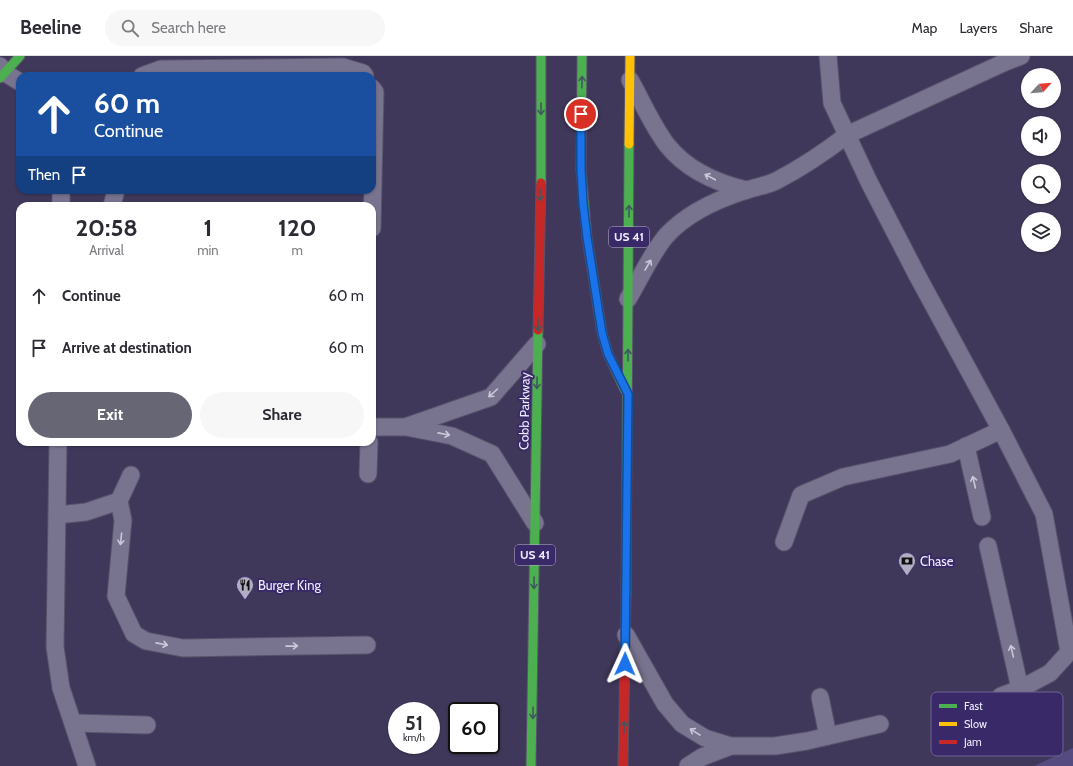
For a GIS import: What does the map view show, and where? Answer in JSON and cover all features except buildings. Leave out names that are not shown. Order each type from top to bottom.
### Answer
[{"type":"main road","points":[[2,73],[20,56]]},
{"type":"main road","name":"Cobb Parkway","points":[[531,766],[541,148],[541,56]]},
{"type":"main road","points":[[582,56],[581,170],[587,237],[602,333],[608,354],[628,394]]},
{"type":"main road","name":"US 41","points":[[623,766],[626,635],[630,56]]},
{"type":"lane","points":[[828,56],[832,103],[869,182],[1044,514],[1069,652],[1050,673],[1012,692]]},
{"type":"lane","points":[[628,299],[656,250],[666,236],[693,214],[711,204],[746,190],[776,181],[828,150],[847,135],[1003,62],[1021,56]]},
{"type":"lane","points":[[153,72],[161,69],[343,67],[360,72]]},
{"type":"lane","points":[[2,73],[16,80]]},
{"type":"lane","points":[[630,79],[657,129],[667,144],[680,158],[728,186],[746,190]]},
{"type":"lane","points":[[406,427],[491,397],[537,344]]},
{"type":"lane","points":[[376,427],[406,427],[452,436],[492,454],[535,523]]},
{"type":"lane","points":[[784,542],[801,495],[843,477],[950,454],[1001,430]]},
{"type":"lane","points":[[58,446],[55,647],[61,688],[87,766]]},
{"type":"lane","points":[[368,474],[369,446]]},
{"type":"lane","points":[[966,446],[982,517]]},
{"type":"lane","points":[[131,475],[119,501],[123,520],[116,596],[134,634],[146,641],[183,648],[367,645]]},
{"type":"lane","points":[[57,515],[86,512],[119,501]]},
{"type":"lane","points":[[988,546],[1020,689]]},
{"type":"lane","points":[[626,635],[665,704],[682,724],[705,738],[731,746],[775,746],[880,724]]},
{"type":"lane","points":[[820,697],[828,736]]},
{"type":"lane","points":[[73,723],[146,725]]},
{"type":"lane","points":[[688,766],[702,757],[731,746]]},
{"type":"shaded area","points":[[1073,748],[1073,766],[1034,766],[1056,756],[1063,756],[1063,753]]},
{"type":"traffic: fast","points":[[0,78],[20,56]]},
{"type":"traffic: fast","points":[[541,56],[541,183]]},
{"type":"traffic: fast","points":[[582,56],[581,170],[587,237],[602,333],[608,354],[625,390]]},
{"type":"traffic: fast","points":[[626,596],[629,144]]},
{"type":"traffic: fast","points":[[531,766],[538,330]]},
{"type":"traffic: slow","points":[[629,144],[630,56]]},
{"type":"traffic: jam","points":[[538,330],[541,183]]},
{"type":"traffic: jam","points":[[623,766],[626,596]]},
{"type":"place","name":"Chase","points":[[907,576]]},
{"type":"place","name":"Burger King","points":[[245,600]]},
{"type":"route","points":[[581,114],[581,170],[583,203],[602,333],[608,354],[628,394],[625,664]]}]
